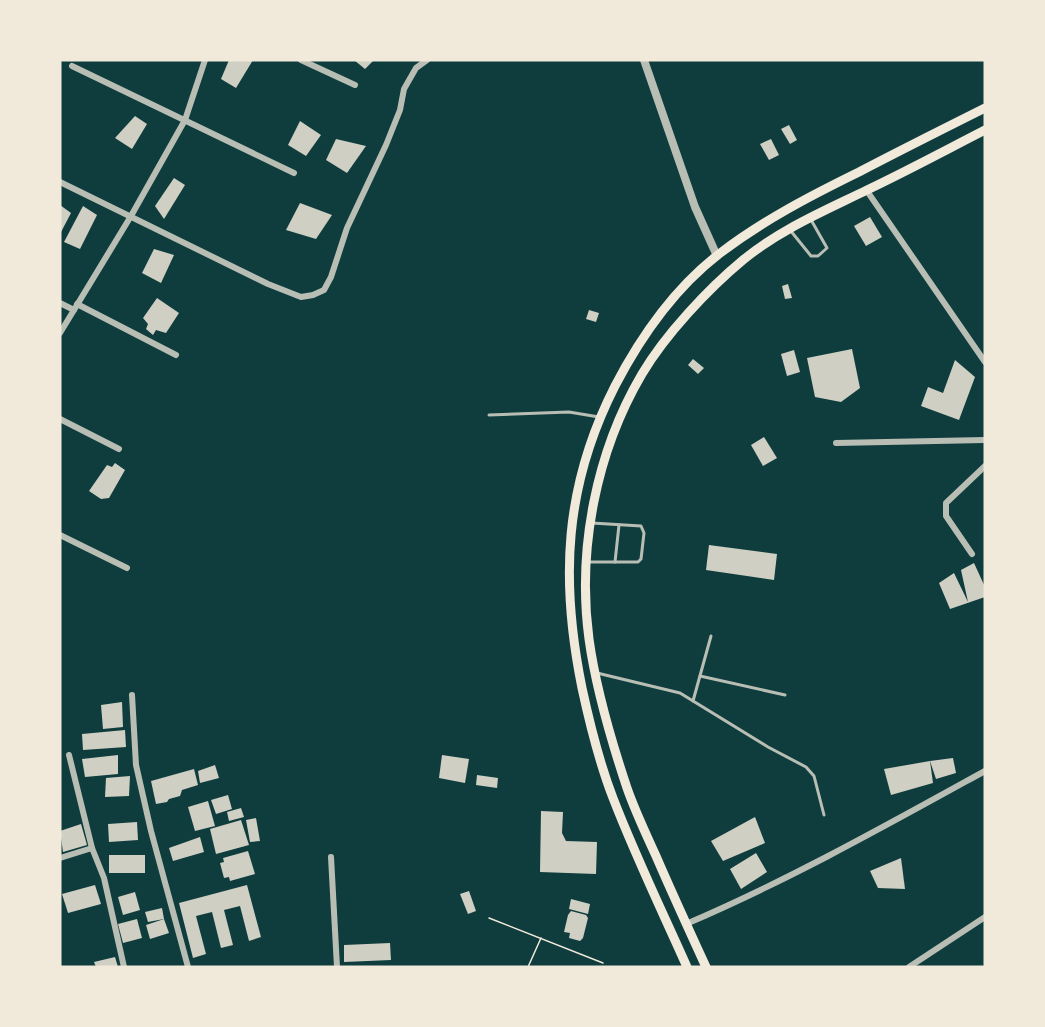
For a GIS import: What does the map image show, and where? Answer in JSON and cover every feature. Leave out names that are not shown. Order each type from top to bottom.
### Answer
[{"type":"main road","points":[[687,967],[612,796],[588,716],[579,672],[569,592],[569,545],[576,496],[593,435],[625,368],[655,323],[685,286],[717,256],[790,207],[985,108]]},
{"type":"main road","points":[[706,967],[628,791],[595,672],[586,601],[587,562],[590,523],[606,458],[617,426],[642,374],[708,291],[744,260],[809,217],[867,191],[985,130]]},
{"type":"street","points":[[60,333],[131,216],[185,120],[206,60]]},
{"type":"street","points":[[301,60],[355,85]]},
{"type":"street","points":[[60,182],[268,284],[301,297],[324,290],[331,277],[347,228],[390,136],[400,110],[404,89],[416,68],[427,60]]},
{"type":"street","points":[[644,60],[695,207],[717,256]]},
{"type":"street","points":[[72,66],[294,173]]},
{"type":"street","points":[[867,191],[985,362]]},
{"type":"street","points":[[60,303],[76,307],[176,355]]},
{"type":"street","points":[[60,419],[119,449]]},
{"type":"street","points":[[837,443],[985,440]]},
{"type":"street","points":[[972,554],[946,516],[945,509],[946,503],[985,466]]},
{"type":"street","points":[[60,535],[127,568]]},
{"type":"street","points":[[132,695],[136,765],[151,831],[188,967]]},
{"type":"street","points":[[69,755],[92,848],[104,878],[124,967]]},
{"type":"street","points":[[686,924],[745,899],[824,859],[985,771]]},
{"type":"street","points":[[60,858],[92,848]]},
{"type":"street","points":[[331,857],[337,967]]},
{"type":"street","points":[[909,967],[985,918]]},
{"type":"lane","points":[[789,229],[811,256],[818,256],[827,248],[809,217]]},
{"type":"lane","points":[[489,415],[569,412],[601,417]]},
{"type":"lane","points":[[587,562],[638,562],[641,559],[644,533],[641,526],[590,523]]},
{"type":"lane","points":[[615,562],[619,525]]},
{"type":"lane","points":[[693,701],[711,636]]},
{"type":"lane","points":[[595,672],[672,689],[768,747],[806,767],[814,776],[824,814]]},
{"type":"lane","points":[[700,676],[785,695]]},
{"type":"path","points":[[489,918],[603,963]]},
{"type":"path","points":[[528,967],[541,938]]},
{"type":"building","points":[[229,60],[253,60],[236,88],[221,79]]},
{"type":"building","points":[[354,60],[374,60],[365,69]]},
{"type":"building","points":[[135,116],[147,124],[132,149],[115,138]]},
{"type":"building","points":[[300,121],[321,135],[306,156],[288,145]]},
{"type":"building","points":[[789,125],[797,140],[790,144],[781,129]]},
{"type":"building","points":[[336,139],[366,146],[347,173],[326,160]]},
{"type":"building","points":[[771,139],[779,155],[769,160],[760,144]]},
{"type":"building","points":[[174,178],[185,185],[164,219],[155,206]]},
{"type":"building","points":[[300,203],[332,215],[316,239],[286,230]]},
{"type":"building","points":[[60,205],[71,213],[60,234]]},
{"type":"building","points":[[83,206],[97,215],[80,249],[64,242]]},
{"type":"building","points":[[870,217],[882,237],[866,246],[854,226]]},
{"type":"building","points":[[154,249],[174,255],[161,283],[142,273]]},
{"type":"building","points":[[788,284],[792,298],[785,299],[782,286]]},
{"type":"building","points":[[157,298],[179,313],[166,333],[156,330],[153,335],[146,329],[148,324],[143,318]]},
{"type":"building","points":[[589,310],[599,313],[596,322],[586,319]]},
{"type":"building","points":[[852,349],[860,388],[841,402],[815,397],[807,358]]},
{"type":"building","points":[[794,350],[800,372],[787,376],[781,354]]},
{"type":"building","points":[[693,359],[704,368],[698,374],[688,365]]},
{"type":"building","points":[[955,360],[975,377],[959,420],[921,406],[928,387],[943,393]]},
{"type":"building","points":[[764,437],[777,458],[763,466],[751,445]]},
{"type":"building","points":[[115,463],[125,470],[109,498],[101,499],[89,491],[107,465],[112,467]]},
{"type":"building","points":[[709,545],[777,554],[774,580],[706,570]]},
{"type":"building","points":[[974,563],[985,587],[985,597],[950,609],[939,583],[954,573],[968,602],[961,570]]},
{"type":"building","points":[[122,702],[123,727],[103,729],[101,705]]},
{"type":"building","points":[[125,730],[126,747],[83,750],[82,734]]},
{"type":"building","points":[[118,755],[118,774],[85,777],[82,759]]},
{"type":"building","points":[[442,755],[469,759],[465,783],[439,778]]},
{"type":"building","points":[[953,758],[956,773],[936,779],[930,761]]},
{"type":"building","points":[[930,761],[933,783],[891,795],[884,769]]},
{"type":"building","points":[[215,765],[219,778],[200,783],[198,771]]},
{"type":"building","points":[[194,769],[198,785],[182,790],[180,796],[169,799],[167,802],[156,804],[151,781]]},
{"type":"building","points":[[477,775],[498,778],[497,788],[476,785]]},
{"type":"building","points":[[130,776],[129,796],[105,797],[106,778]]},
{"type":"building","points":[[228,795],[232,809],[216,814],[211,800]]},
{"type":"building","points":[[208,801],[215,826],[195,831],[188,807]]},
{"type":"building","points":[[241,808],[244,817],[229,821],[227,812]]},
{"type":"building","points":[[541,811],[563,812],[562,833],[566,841],[597,842],[596,874],[540,872]]},
{"type":"building","points":[[755,817],[765,843],[723,861],[711,841]]},
{"type":"building","points":[[256,818],[260,841],[250,842],[246,820]]},
{"type":"building","points":[[241,820],[249,845],[216,854],[210,829]]},
{"type":"building","points":[[137,822],[138,840],[109,842],[108,824]]},
{"type":"building","points":[[81,824],[87,845],[63,852],[60,831]]},
{"type":"building","points":[[200,837],[204,852],[173,861],[169,848]]},
{"type":"building","points":[[248,851],[255,874],[230,881],[229,877],[224,878],[220,863],[224,862],[223,858]]},
{"type":"building","points":[[756,853],[767,872],[741,889],[730,869]]},
{"type":"building","points":[[109,855],[145,855],[145,873],[109,873]]},
{"type":"building","points":[[901,858],[905,889],[878,888],[870,871]]},
{"type":"building","points":[[95,885],[101,904],[68,913],[62,894]]},
{"type":"building","points":[[247,885],[261,937],[249,941],[240,906],[224,910],[233,945],[221,948],[212,912],[196,916],[206,954],[193,958],[179,903]]},
{"type":"building","points":[[469,891],[476,911],[468,914],[460,894]]},
{"type":"building","points":[[135,892],[140,910],[123,915],[118,897]]},
{"type":"building","points":[[571,899],[590,904],[588,914],[569,909]]},
{"type":"building","points":[[162,908],[164,919],[148,922],[145,912]]},
{"type":"building","points":[[571,911],[586,915],[588,918],[583,938],[580,941],[569,938],[570,933],[564,932]]},
{"type":"building","points":[[137,919],[142,938],[123,943],[118,924]]},
{"type":"building","points":[[164,919],[169,933],[150,939],[146,925]]},
{"type":"building","points":[[390,943],[391,960],[344,962],[344,945]]},
{"type":"building","points":[[115,957],[118,967],[96,967],[94,962]]}]
